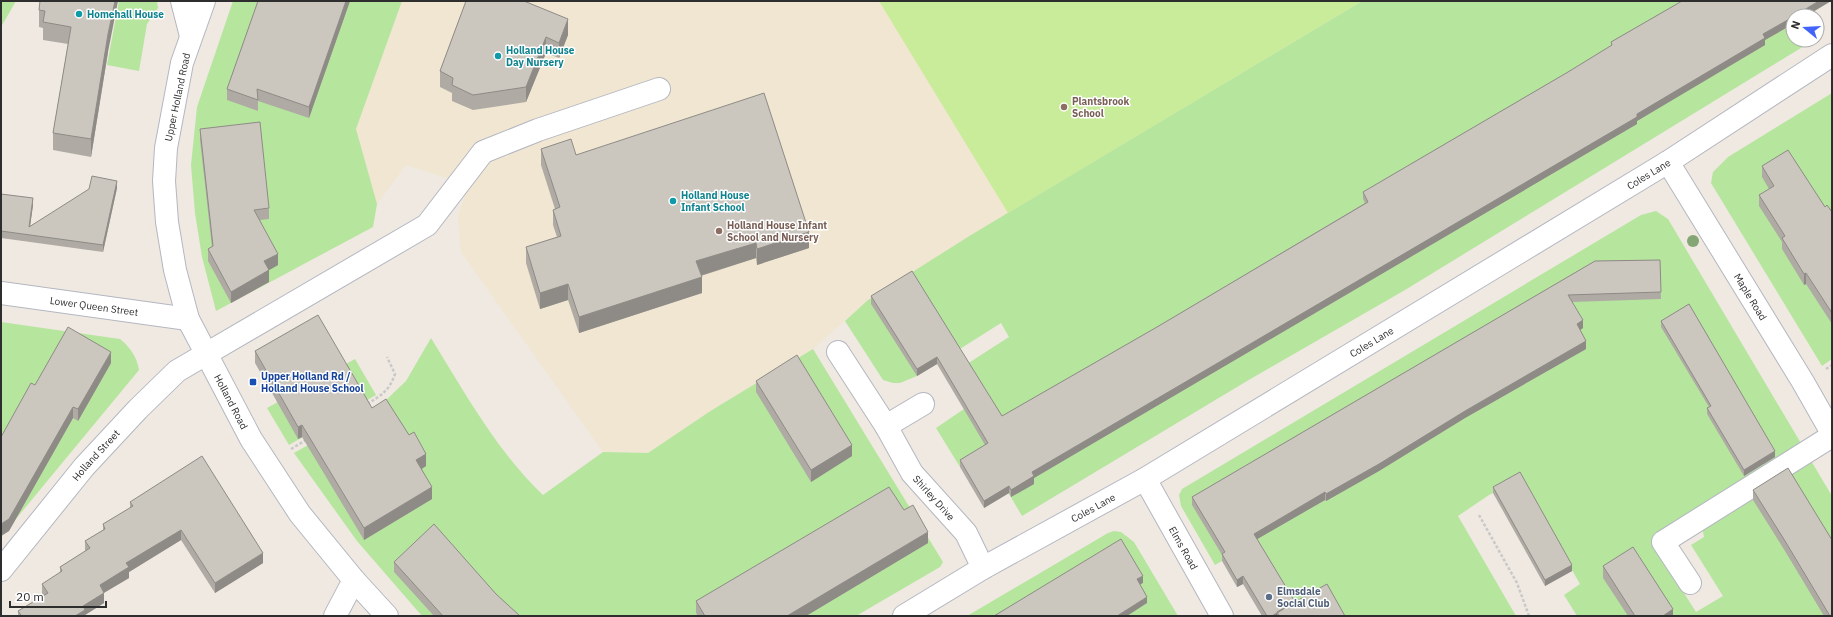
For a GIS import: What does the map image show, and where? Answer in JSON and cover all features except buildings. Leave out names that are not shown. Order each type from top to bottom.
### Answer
[{"type":"street","points":[[182,1],[191,36]]},
{"type":"street","name":"Upper Holland Road","points":[[166,148],[182,63],[204,1]]},
{"type":"street","name":"Coles Lane","points":[[904,616],[983,568],[1145,479],[1668,162],[1832,55]]},
{"type":"street","name":"Holland Street","points":[[1,570],[84,467],[138,409],[177,371],[427,225],[483,152],[538,130],[658,89]]},
{"type":"street","name":"Holland Road","points":[[166,148],[164,182],[167,222],[175,270],[188,319],[205,355],[251,439],[300,514],[354,580],[387,616]]},
{"type":"street","name":"Maple Road","points":[[1668,162],[1803,382],[1832,434],[1663,542],[1690,583]]},
{"type":"street","name":"Lower Queen Street","points":[[1,293],[188,319]]},
{"type":"street","name":"Shirley Drive","points":[[838,352],[886,426],[912,473],[966,533],[983,568]]},
{"type":"street","points":[[886,426],[923,404]]},
{"type":"street","name":"Elms Road","points":[[1145,479],[1222,616]]},
{"type":"street","points":[[335,616],[354,580]]},
{"type":"path","points":[[364,406],[384,394],[392,382],[395,374],[387,357]]},
{"type":"path","points":[[267,464],[312,436]]},
{"type":"path","points":[[1480,515],[1517,583],[1529,616]]},
{"type":"shaded area","name":"Holland House Infant School and Nursery","points":[[402,1],[1362,1],[1008,213],[868,300],[813,349],[712,410],[648,453],[603,452],[461,252],[458,217],[468,185],[406,165],[377,204],[356,129]]},
{"type":"green space","points":[[1,1],[16,1],[1,27]]},
{"type":"green space","points":[[119,1],[157,1],[158,8],[147,24],[139,71],[107,65]]},
{"type":"green space","points":[[233,1],[402,1],[356,129],[377,204],[373,227],[216,311],[202,257],[195,213],[191,165],[197,107]]},
{"type":"green space","name":"Plantsbrook School","points":[[879,1],[1362,1],[1008,213]]},
{"type":"green space","points":[[1362,1],[1804,1],[1808,8],[1785,8],[1785,48],[1801,48],[1405,290],[1247,381],[1022,516],[985,453],[960,467],[936,428],[964,409],[967,364],[1009,337],[1001,323],[917,376],[900,383],[893,383],[883,380],[845,321],[868,300],[971,235]]},
{"type":"green space","points":[[1832,93],[1832,359],[1822,366],[1711,183],[1713,172],[1728,157]]},
{"type":"green space","points":[[1656,211],[1668,219],[1802,445],[1651,541],[1696,612],[1723,596],[1691,545],[1704,537],[1702,527],[1810,459],[1832,496],[1832,616],[1577,616],[1564,595],[1580,584],[1520,479],[1489,495],[1458,516],[1516,616],[1286,616],[1298,608],[1258,540],[1215,565],[1181,506],[1179,495],[1182,489],[1641,215]]},
{"type":"green space","points":[[1,322],[120,339],[127,345],[137,361],[139,370],[1,537]]},
{"type":"green space","points":[[431,338],[469,400],[496,440],[526,478],[543,495],[603,452],[648,453],[712,410],[813,349],[943,562],[940,567],[856,616],[422,616],[357,541],[294,453],[385,401],[406,381]]},
{"type":"green space","points":[[355,359],[376,395],[289,445],[267,408]]},
{"type":"green space","points":[[1114,531],[1121,532],[1134,542],[1178,616],[967,616],[1108,533]]},
{"type":"place","name":"Homehall House","points":[[79,14]]},
{"type":"place","name":"Holland House Day Nursery","points":[[498,56]]},
{"type":"place","name":"Plantsbrook School","points":[[1064,107]]},
{"type":"place","name":"Holland House Infant School","points":[[673,201]]},
{"type":"place","name":"Holland House Infant School and Nursery","points":[[719,231]]},
{"type":"place","name":"Upper Holland Rd / Holland House School","points":[[253,382]]},
{"type":"place","name":"Elmsdale Social Club","points":[[1269,597]]}]
